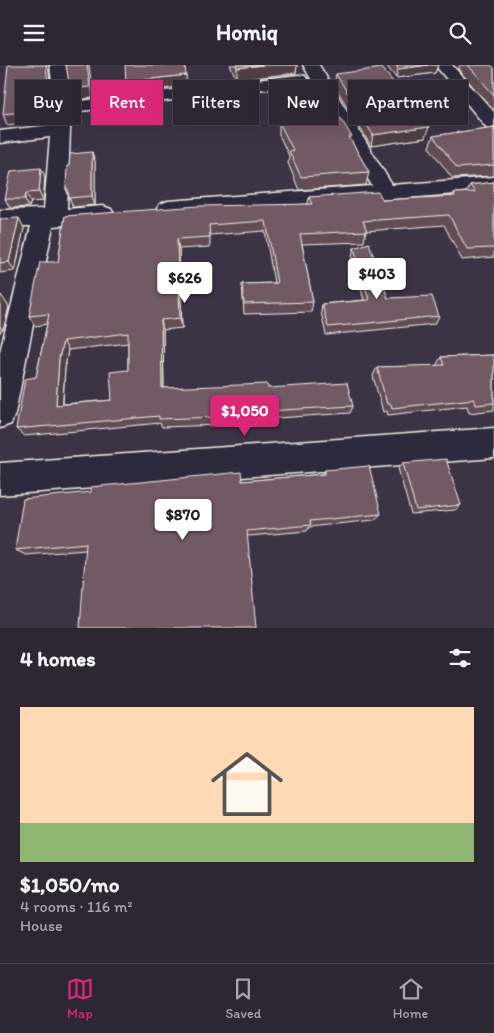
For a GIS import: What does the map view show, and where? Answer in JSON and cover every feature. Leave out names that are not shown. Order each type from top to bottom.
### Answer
[{"type":"street","points":[[58,65],[60,80]]},
{"type":"street","points":[[443,65],[494,123]]},
{"type":"street","points":[[81,105],[305,72],[386,192]]},
{"type":"street","points":[[0,414],[49,217],[61,125]]},
{"type":"street","points":[[0,137],[60,131]]},
{"type":"street","points":[[152,211],[494,185]]},
{"type":"street","points":[[0,218],[123,213]]},
{"type":"street","points":[[0,479],[494,443]]},
{"type":"building","points":[[8,65],[46,65],[48,80],[15,80],[15,113],[3,114]]},
{"type":"building","points":[[66,65],[87,65],[90,87],[81,88],[81,80],[68,80]]},
{"type":"building","points":[[125,65],[185,65],[186,75],[126,80]]},
{"type":"building","points":[[236,65],[262,65],[237,68]]},
{"type":"building","points":[[396,65],[428,65],[398,69]]},
{"type":"building","points":[[468,65],[491,65],[494,68],[494,95]]},
{"type":"building","points":[[382,68],[392,80],[348,80],[348,94],[336,74]]},
{"type":"building","points":[[338,114],[352,137],[349,137],[369,172],[301,177],[289,151],[293,150],[280,125],[338,125]]},
{"type":"building","points":[[367,125],[427,125],[429,127],[373,135]]},
{"type":"building","points":[[494,127],[494,165],[457,168],[433,136]]},
{"type":"building","points":[[92,152],[92,196],[69,198],[68,189],[66,189],[67,166],[69,166],[70,154]]},
{"type":"building","points":[[41,168],[39,192],[26,193],[25,199],[5,199],[11,171]]},
{"type":"building","points":[[494,182],[494,248],[467,249],[449,215],[363,221],[367,231],[300,234],[313,302],[244,304],[242,284],[277,283],[266,221],[209,225],[210,237],[177,239],[180,318],[161,320],[162,388],[267,384],[268,388],[347,383],[353,406],[249,412],[249,416],[159,419],[159,416],[16,429],[25,379],[36,377],[49,314],[29,316],[40,262],[58,262],[65,216],[199,206],[312,204],[309,197],[378,192],[383,200],[455,196],[454,193],[475,192],[470,185]],"holes":[[[128,333],[128,370],[110,372],[112,400],[56,405],[59,359],[63,341]]]},
{"type":"building","points":[[19,218],[9,262],[0,263],[0,219]]},
{"type":"building","points":[[369,243],[388,298],[432,296],[439,316],[328,327],[322,304],[369,300],[354,248]]},
{"type":"building","points":[[494,355],[494,403],[476,405],[474,399],[392,408],[391,404],[387,404],[377,367],[444,365],[441,357]]},
{"type":"building","points":[[446,459],[461,505],[416,510],[403,463]]},
{"type":"building","points":[[369,466],[381,514],[310,521],[311,525],[247,531],[256,628],[80,628],[86,543],[15,550],[23,499],[91,492],[91,487],[241,472],[242,481],[325,474],[325,470]]}]
